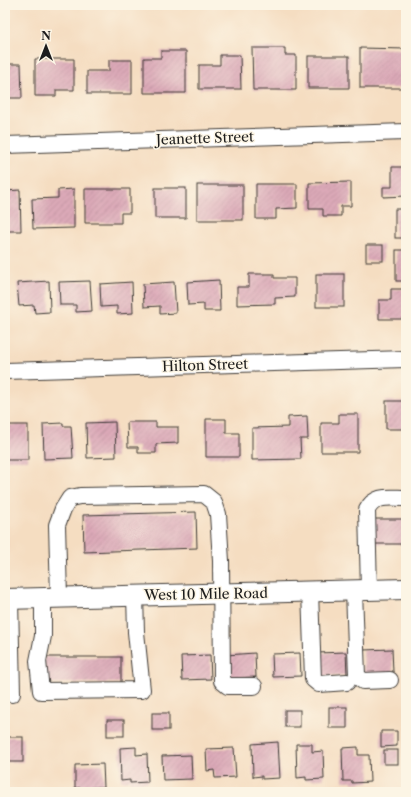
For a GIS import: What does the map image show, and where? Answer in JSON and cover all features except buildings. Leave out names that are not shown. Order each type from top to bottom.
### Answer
[{"type":"main road","name":"West 10 Mile Road","points":[[7,599],[406,589]]},
{"type":"street","name":"Jeanette Street","points":[[5,145],[406,132]]},
{"type":"street","name":"Hilton Street","points":[[5,371],[406,359]]},
{"type":"street","points":[[135,595],[136,632],[142,690],[41,691],[38,661],[51,598],[57,525],[63,509],[70,498],[88,496],[204,494],[214,502],[218,514],[222,681],[228,686],[254,686]]},
{"type":"street","points":[[390,680],[363,681],[357,676],[367,510],[371,502],[378,498],[406,498]]},
{"type":"street","points":[[310,591],[313,679],[319,684],[346,682]]},
{"type":"street","points":[[7,599],[12,694]]}]
